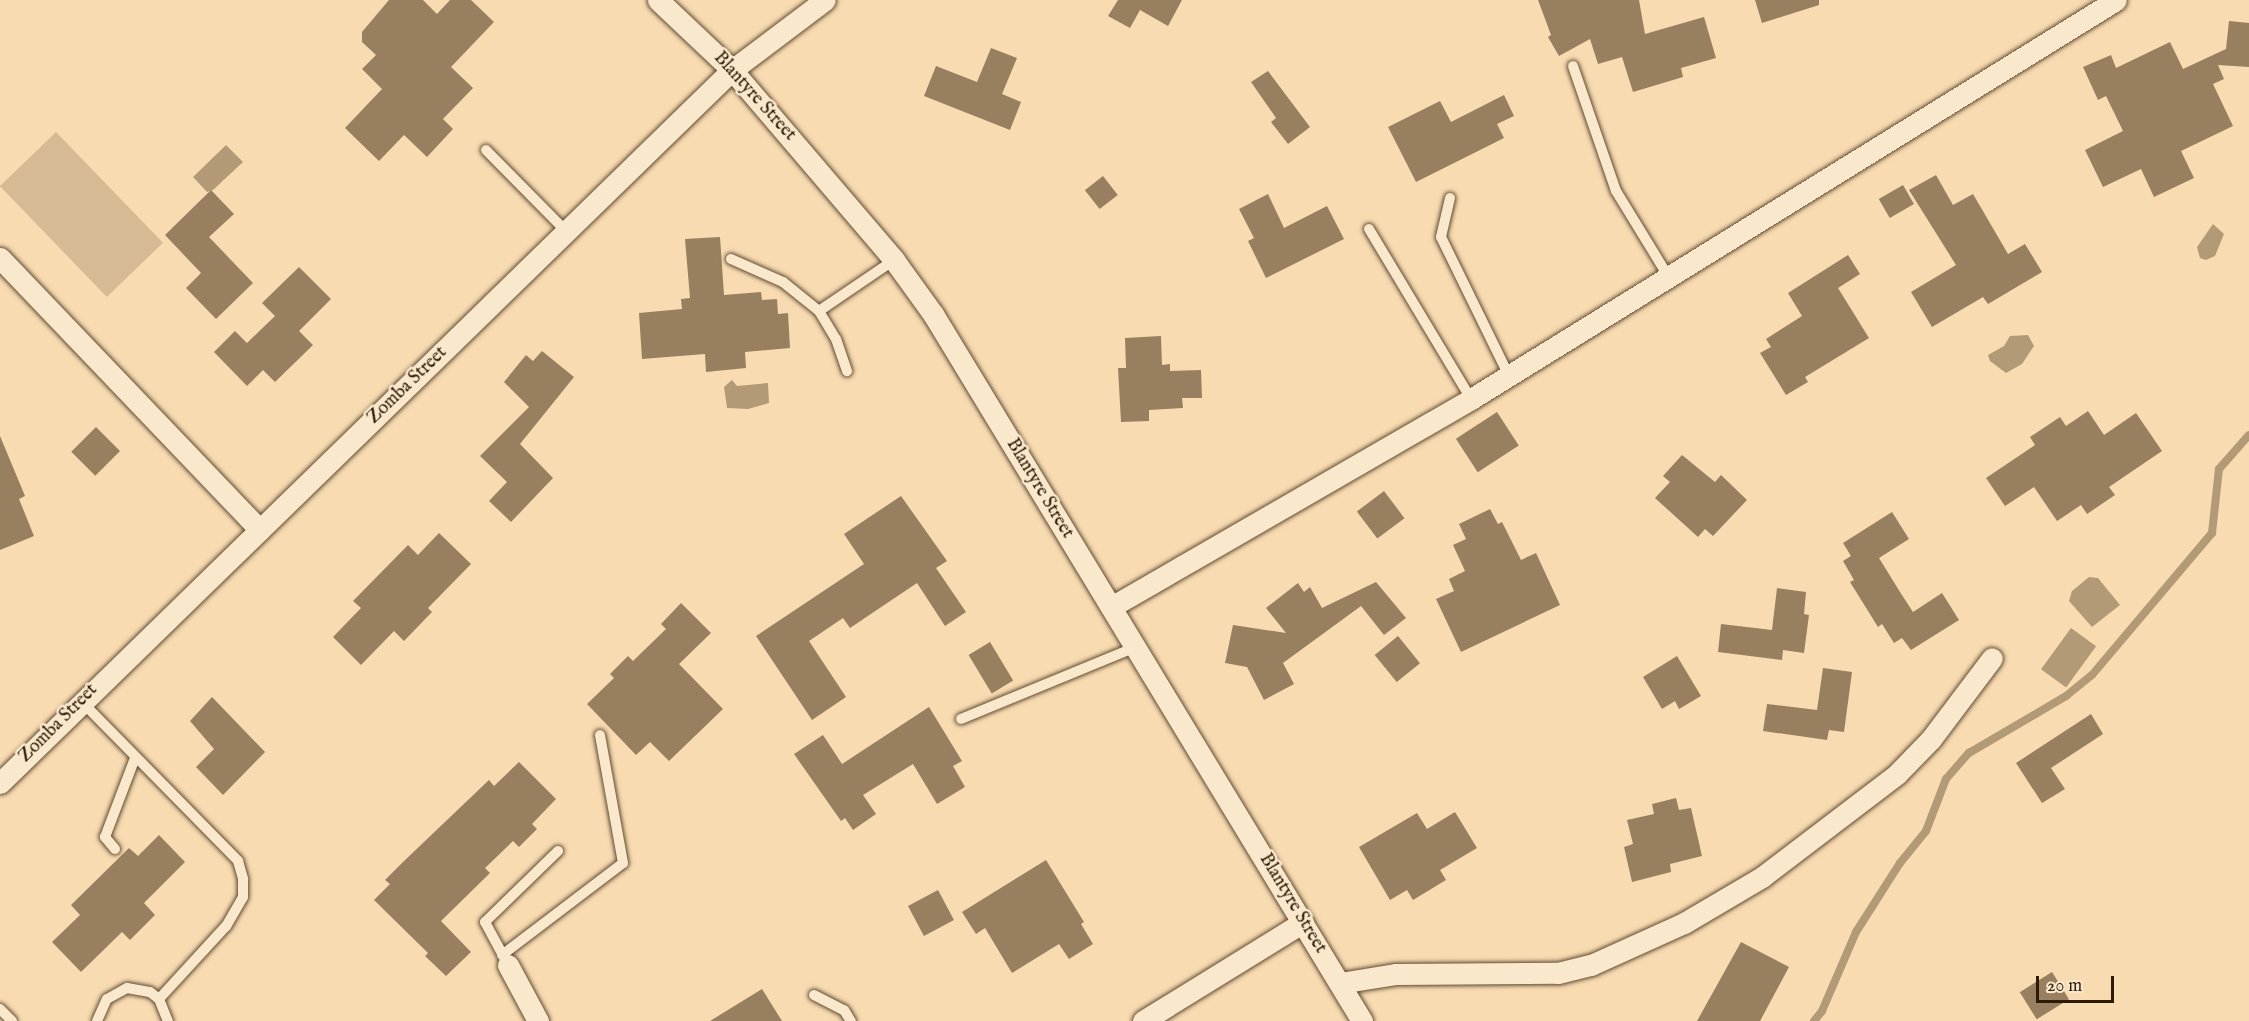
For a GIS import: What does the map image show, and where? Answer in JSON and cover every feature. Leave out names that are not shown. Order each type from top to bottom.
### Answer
[{"type":"street","name":"Blantyre Street","points":[[658,0],[732,70],[894,260],[953,346],[1362,1021]]},
{"type":"street","name":"Zomba Street","points":[[0,783],[732,70],[825,0]]},
{"type":"street","points":[[1111,608],[1471,399],[2116,0]]},
{"type":"street","points":[[0,258],[260,530]]},
{"type":"street","points":[[1340,983],[1396,974],[1558,973],[1591,964],[1684,923],[1762,877],[1897,774],[1931,739],[1992,658]]},
{"type":"street","points":[[1143,1021],[1303,922]]},
{"type":"street","points":[[505,960],[538,1021]]},
{"type":"lane","points":[[1573,66],[1616,191],[1668,276]]},
{"type":"lane","points":[[486,150],[566,231]]},
{"type":"lane","points":[[1450,198],[1441,237],[1509,376]]},
{"type":"lane","points":[[1369,229],[1471,399]]},
{"type":"lane","points":[[731,259],[783,282],[819,311],[836,339],[847,371]]},
{"type":"lane","points":[[819,311],[894,260]]},
{"type":"lane","points":[[961,718],[1136,647]]},
{"type":"lane","points":[[82,702],[238,861],[243,879],[243,897],[226,926],[159,999]]},
{"type":"lane","points":[[558,852],[485,922],[505,960],[623,863],[600,735]]},
{"type":"lane","points":[[115,849],[105,837],[135,758]]},
{"type":"lane","points":[[97,1021],[100,1008],[117,992],[139,989],[159,999],[168,1021]]},
{"type":"lane","points":[[814,995],[844,1010],[851,1021]]},
{"type":"lane","points":[[0,1009],[12,1021]]},
{"type":"shaded area","points":[[56,132],[163,243],[107,297],[0,186]]},
{"type":"shaded area","points":[[226,145],[243,162],[213,190],[207,192],[193,177]]},
{"type":"shaded area","points":[[2213,224],[2224,234],[2215,256],[2206,260],[2200,258],[2197,247]]},
{"type":"shaded area","points":[[2028,335],[2034,346],[2022,364],[2006,373],[1990,361],[1988,355],[2004,346],[2010,336]]},
{"type":"shaded area","points":[[732,380],[737,386],[768,383],[769,403],[748,409],[727,408],[724,387]]},
{"type":"shaded area","points":[[2089,577],[2098,578],[2120,605],[2092,627],[2069,601],[2072,591]]},
{"type":"shaded area","points":[[2071,628],[2096,646],[2066,687],[2041,669]]},
{"type":"building","points":[[389,0],[423,0],[437,14],[450,0],[471,0],[494,22],[451,67],[473,88],[443,119],[453,129],[427,157],[404,135],[379,161],[345,128],[382,89],[362,69],[376,55],[362,42],[362,32]]},
{"type":"building","points":[[1118,0],[1182,0],[1168,26],[1140,10],[1130,28],[1108,16]]},
{"type":"building","points":[[1538,0],[1639,0],[1645,34],[1704,17],[1716,58],[1681,68],[1683,77],[1633,92],[1622,57],[1598,64],[1590,39],[1559,56],[1548,37],[1551,35]]},
{"type":"building","points":[[1755,0],[1819,0],[1819,5],[1762,23]]},
{"type":"building","points":[[2229,21],[2249,23],[2249,67],[2218,65],[2224,79],[2213,84],[2233,126],[2181,151],[2194,178],[2154,197],[2141,169],[2103,187],[2085,150],[2123,131],[2106,96],[2098,100],[2083,67],[2111,55],[2116,68],[2170,42],[2183,69],[2226,49]]},
{"type":"building","points":[[991,48],[1017,58],[1002,94],[1021,102],[1010,130],[924,96],[936,66],[977,82]]},
{"type":"building","points":[[1268,71],[1310,127],[1288,144],[1271,122],[1276,118],[1251,82]]},
{"type":"building","points":[[1504,95],[1514,116],[1497,124],[1504,138],[1416,182],[1388,127],[1440,101],[1451,122]]},
{"type":"building","points":[[1936,175],[1953,205],[1973,194],[2008,254],[2025,244],[2042,272],[1988,304],[1983,297],[1932,327],[1911,292],[1956,265],[1909,190]]},
{"type":"building","points":[[1103,176],[1118,195],[1100,209],[1085,190]]},
{"type":"building","points":[[1903,185],[1914,204],[1890,218],[1879,199]]},
{"type":"building","points":[[211,190],[234,214],[209,237],[253,283],[216,319],[186,288],[201,273],[165,235]]},
{"type":"building","points":[[1268,194],[1284,228],[1327,206],[1344,239],[1266,278],[1248,241],[1254,238],[1239,209]]},
{"type":"building","points":[[720,237],[724,295],[761,292],[762,300],[777,299],[778,314],[788,313],[790,348],[745,352],[746,368],[706,372],[705,354],[642,359],[639,313],[682,309],[681,299],[690,298],[685,239]]},
{"type":"building","points":[[1848,255],[1860,274],[1838,288],[1869,338],[1805,377],[1808,382],[1786,395],[1760,353],[1771,347],[1766,339],[1802,316],[1788,293]]},
{"type":"building","points":[[299,267],[331,299],[299,331],[313,345],[275,382],[263,370],[247,386],[214,352],[235,331],[247,343],[275,316],[262,303]]},
{"type":"building","points":[[1161,336],[1162,365],[1170,364],[1170,371],[1201,370],[1202,398],[1182,398],[1183,408],[1149,410],[1149,421],[1121,422],[1118,368],[1126,368],[1125,338]]},
{"type":"building","points":[[542,351],[574,377],[520,444],[553,478],[511,522],[489,501],[507,482],[480,456],[529,407],[504,382],[526,355],[533,361]]},
{"type":"building","points":[[2088,411],[2104,435],[2136,413],[2162,451],[2109,487],[2115,495],[2087,514],[2081,505],[2057,521],[2034,487],[2005,506],[1986,478],[2035,445],[2030,437],[2060,417],[2066,426]]},
{"type":"building","points":[[1497,412],[1519,446],[1478,472],[1456,439]]},
{"type":"building","points":[[96,427],[120,451],[95,476],[71,452]]},
{"type":"building","points":[[0,436],[25,496],[19,499],[34,536],[0,550]]},
{"type":"building","points":[[1682,455],[1715,482],[1721,475],[1747,500],[1713,536],[1705,529],[1698,537],[1655,498],[1670,482],[1663,476]]},
{"type":"building","points":[[1384,491],[1404,518],[1377,539],[1357,511]]},
{"type":"building","points":[[901,496],[947,561],[936,568],[966,612],[945,626],[917,583],[850,628],[843,618],[809,641],[846,697],[812,720],[756,636],[864,564],[844,534]]},
{"type":"building","points":[[1490,509],[1498,524],[1502,522],[1521,560],[1536,553],[1560,605],[1461,652],[1436,599],[1454,591],[1449,579],[1465,571],[1453,545],[1466,539],[1459,524]]},
{"type":"building","points":[[1892,512],[1909,539],[1879,558],[1900,592],[1913,612],[1942,593],[1959,620],[1911,650],[1902,638],[1894,643],[1882,624],[1878,627],[1850,582],[1854,580],[1843,561],[1851,556],[1843,543]]},
{"type":"building","points":[[439,533],[471,564],[428,608],[432,612],[404,641],[394,631],[361,665],[333,637],[361,608],[353,601],[408,545],[418,555]]},
{"type":"building","points":[[1376,582],[1406,618],[1384,635],[1361,606],[1283,663],[1294,684],[1264,700],[1247,667],[1225,663],[1233,625],[1286,633],[1266,608],[1298,583],[1304,592],[1310,587],[1322,608]]},
{"type":"building","points":[[1777,588],[1806,592],[1804,614],[1809,615],[1804,653],[1783,650],[1782,660],[1718,652],[1721,624],[1772,630]]},
{"type":"building","points":[[681,603],[711,633],[679,664],[723,709],[669,761],[650,742],[636,755],[587,704],[614,678],[610,674],[628,656],[633,661],[666,629],[661,624]]},
{"type":"building","points":[[1398,636],[1420,663],[1397,682],[1375,655]]},
{"type":"building","points":[[990,642],[1013,681],[992,693],[969,655]]},
{"type":"building","points":[[1677,656],[1701,696],[1679,709],[1675,701],[1662,709],[1643,677]]},
{"type":"building","points":[[1823,668],[1852,672],[1844,732],[1829,730],[1827,740],[1763,731],[1767,704],[1817,710]]},
{"type":"building","points":[[212,697],[265,752],[223,795],[196,767],[214,749],[190,721]]},
{"type":"building","points":[[929,707],[962,761],[953,766],[965,787],[937,804],[913,764],[863,795],[876,814],[853,830],[845,818],[841,821],[794,754],[823,735],[842,764]]},
{"type":"building","points":[[2091,714],[2103,734],[2051,768],[2065,789],[2042,803],[2016,763]]},
{"type":"building","points":[[519,762],[556,799],[532,824],[537,829],[519,847],[513,841],[485,868],[490,873],[441,921],[471,952],[446,976],[425,956],[428,953],[374,900],[390,884],[385,880],[489,780],[494,786]]},
{"type":"building","points":[[1676,798],[1679,810],[1691,808],[1702,856],[1670,864],[1671,872],[1632,882],[1624,847],[1633,844],[1627,820],[1654,814],[1652,804]]},
{"type":"building","points":[[1455,812],[1477,848],[1440,870],[1446,880],[1413,900],[1407,890],[1390,900],[1359,847],[1417,813],[1427,829]]},
{"type":"building","points":[[159,835],[185,862],[144,903],[155,915],[130,940],[122,932],[81,972],[52,942],[80,915],[71,905],[129,848],[138,856]]},
{"type":"building","points":[[1046,860],[1084,922],[1081,924],[1093,944],[1069,959],[1059,944],[1012,973],[985,928],[976,934],[962,912]]},
{"type":"building","points":[[938,890],[954,920],[924,936],[908,906]]},
{"type":"building","points":[[1741,942],[1789,967],[1760,1021],[1697,1021]]},
{"type":"building","points":[[2052,972],[2069,999],[2037,1019],[2020,992]]},
{"type":"building","points":[[762,989],[782,1021],[710,1021]]},
{"type":"waterway","points":[[1814,1021],[1822,1011],[1856,932],[1900,863],[1926,831],[1946,779],[1969,753],[2066,696],[2092,675],[2212,533],[2219,469],[2249,435]]}]
